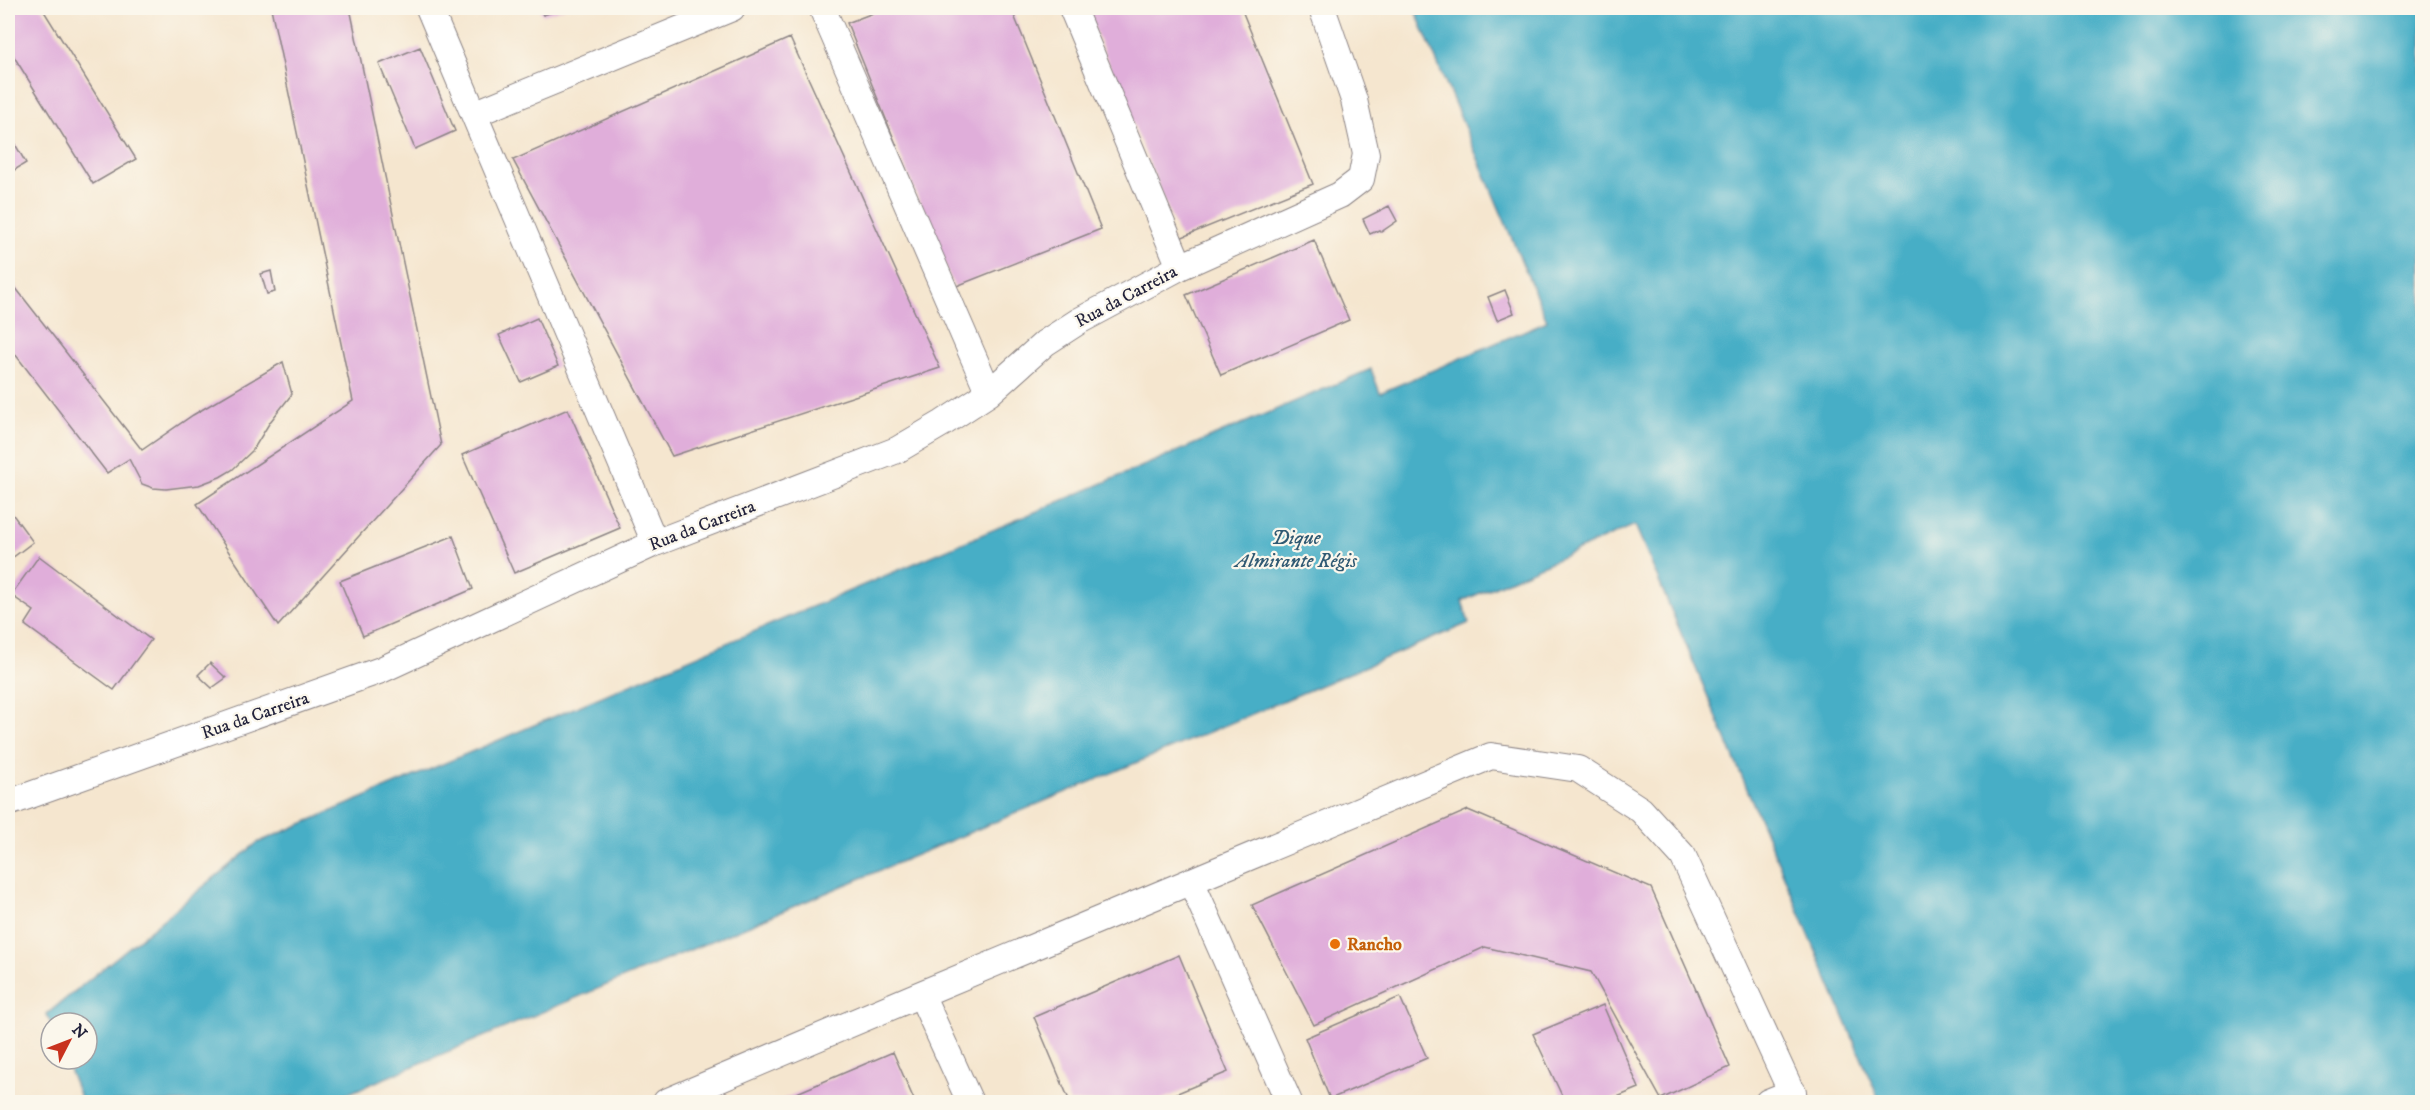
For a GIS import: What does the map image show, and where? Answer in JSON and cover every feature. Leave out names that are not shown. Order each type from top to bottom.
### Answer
[{"type":"lane","points":[[429,8],[655,543]]},
{"type":"lane","points":[[474,114],[732,8]]},
{"type":"lane","points":[[822,8],[989,393]]},
{"type":"lane","points":[[1072,8],[1180,267]]},
{"type":"lane","name":"Rua da Carreira","points":[[12,793],[381,670],[655,543],[897,450],[989,393],[1045,343],[1079,321],[1180,267],[1340,195],[1361,179],[1366,154],[1354,100],[1322,8]]},
{"type":"lane","points":[[666,1102],[921,993],[1491,756],[1578,769],[1641,810],[1683,856],[1794,1097],[1768,1102]]},
{"type":"lane","points":[[1191,881],[1289,1102]]},
{"type":"lane","points":[[921,993],[970,1102]]},
{"type":"water","name":"Dique Almirante Régis","points":[[1414,8],[2422,8],[2422,1102],[1880,1102],[1635,525],[1462,601],[1469,623],[347,1094],[223,1102],[82,1102],[70,1071],[99,1071],[99,1011],[51,1011],[257,843],[1371,369],[1380,393],[1547,321]]},
{"type":"building","points":[[8,8],[42,8],[136,159],[93,184],[8,47]]},
{"type":"building","points":[[271,8],[350,8],[441,445],[278,626],[197,504],[353,401]]},
{"type":"building","points":[[539,8],[565,8],[543,15]]},
{"type":"building","points":[[886,8],[1011,8],[1101,229],[954,287],[847,23]]},
{"type":"building","points":[[1086,8],[1241,8],[1313,184],[1180,238]]},
{"type":"building","points":[[790,38],[940,368],[672,456],[513,160]]},
{"type":"building","points":[[420,47],[455,131],[415,149],[379,64]]},
{"type":"building","points":[[8,132],[26,163],[8,174]]},
{"type":"building","points":[[1389,206],[1397,221],[1381,232],[1379,230],[1370,234],[1363,219]]},
{"type":"building","points":[[1314,240],[1349,320],[1221,375],[1186,295]]},
{"type":"building","points":[[271,271],[275,292],[267,294],[261,274]]},
{"type":"building","points":[[8,278],[142,450],[193,415],[283,362],[292,394],[270,422],[253,450],[232,470],[220,477],[199,485],[166,489],[153,488],[142,484],[129,459],[107,473],[8,345]]},
{"type":"building","points":[[1505,290],[1514,313],[1497,320],[1488,297]]},
{"type":"building","points":[[537,318],[558,366],[521,382],[499,335]]},
{"type":"building","points":[[568,409],[620,528],[514,573],[462,455]]},
{"type":"building","points":[[8,508],[33,542],[8,561]]},
{"type":"building","points":[[453,536],[473,589],[363,636],[340,581]]},
{"type":"building","points":[[39,556],[151,640],[114,690],[25,625],[34,611],[11,595]]},
{"type":"building","points":[[210,663],[226,678],[212,688],[198,675]]},
{"type":"building","points":[[1468,810],[1651,888],[1730,1067],[1661,1099],[1591,972],[1485,947],[1314,1025],[1252,905]]},
{"type":"building","points":[[1179,955],[1228,1072],[1156,1102],[1070,1102],[1034,1017]]},
{"type":"building","points":[[1400,997],[1427,1058],[1330,1099],[1305,1038]]},
{"type":"building","points":[[1603,1005],[1639,1088],[1605,1102],[1565,1102],[1533,1034]]},
{"type":"building","points":[[893,1052],[915,1102],[776,1102]]},
{"type":"place","name":"Rancho","points":[[1335,944]]}]
